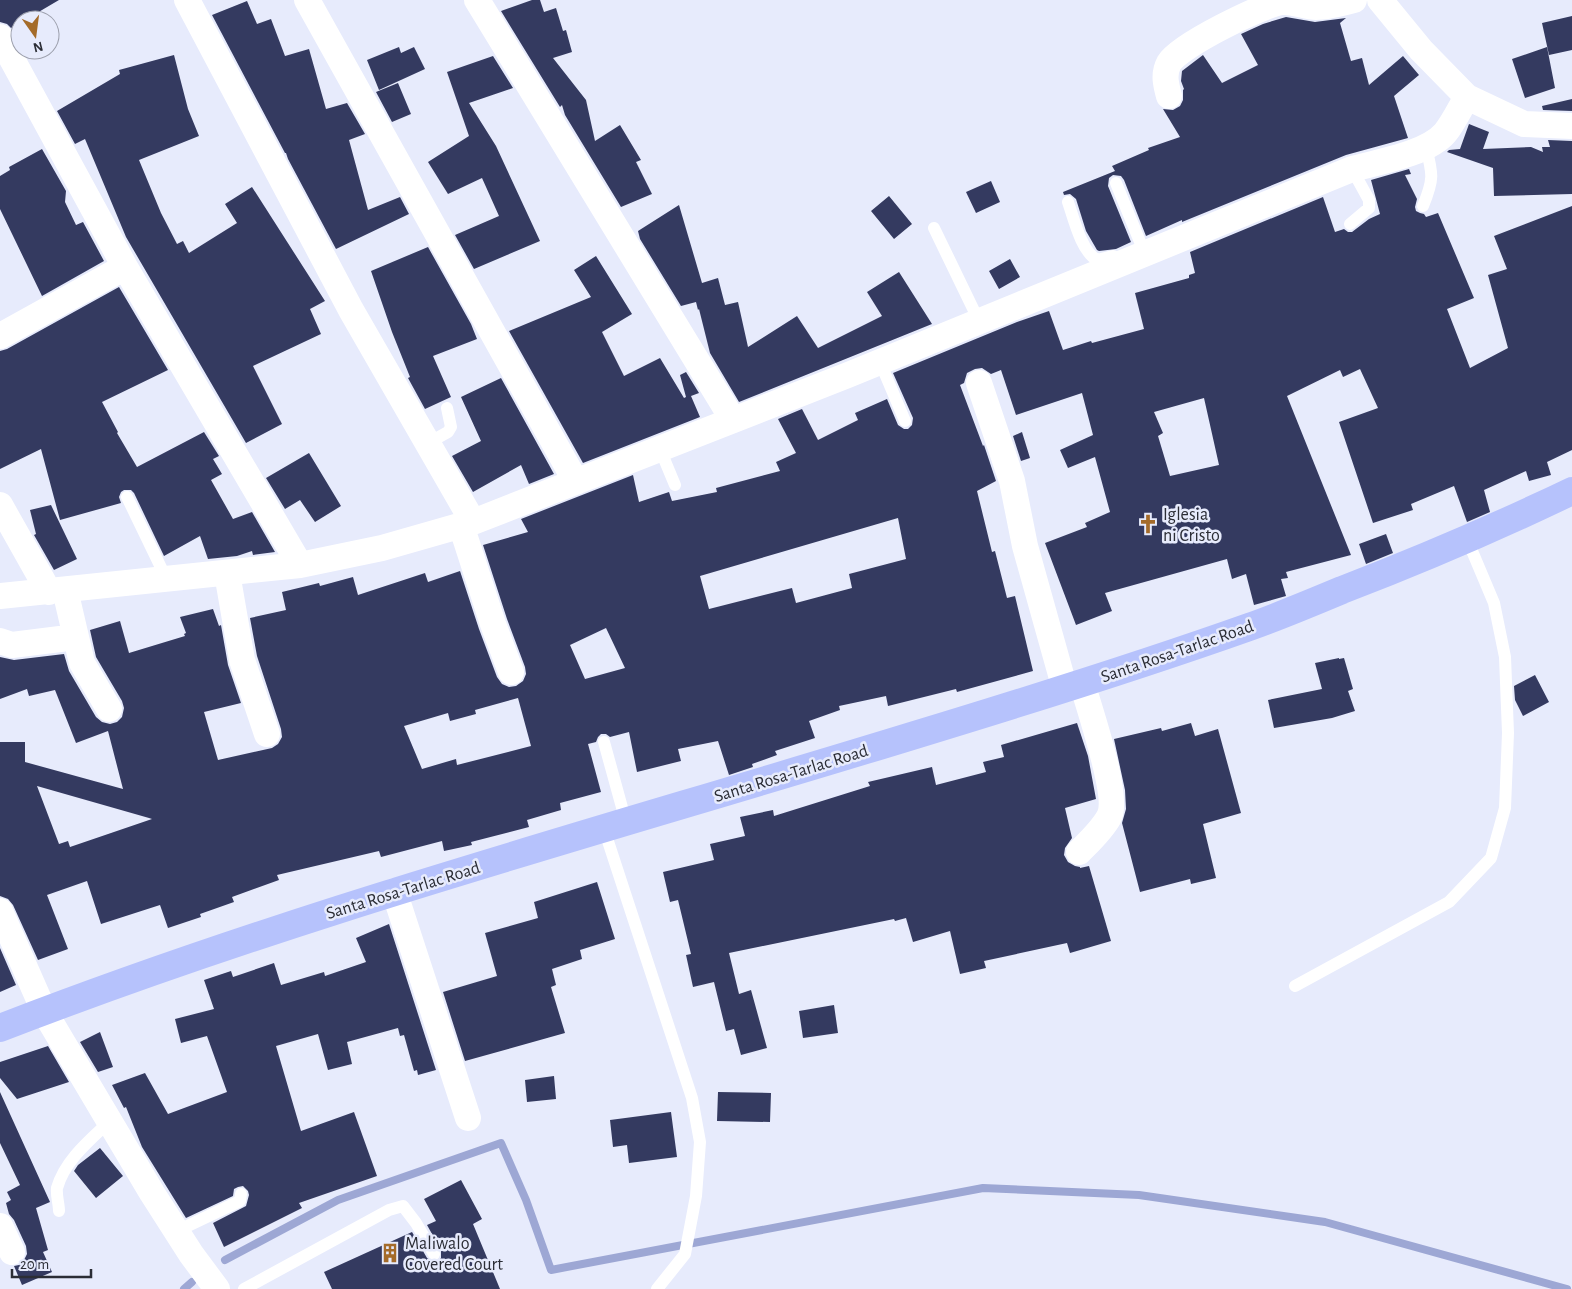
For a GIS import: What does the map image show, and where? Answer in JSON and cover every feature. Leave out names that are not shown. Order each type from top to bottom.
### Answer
[{"type":"highway","name":"Santa Rosa-Tarlac Road","points":[[0,1028],[218,949],[394,892],[1073,686],[1252,626],[1418,560],[1572,492]]},
{"type":"street","points":[[187,0],[351,310],[428,443],[467,523],[494,624],[511,672]]},
{"type":"street","points":[[307,0],[576,482]]},
{"type":"street","points":[[477,0],[733,420]]},
{"type":"street","points":[[1169,96],[1165,77],[1169,62],[1179,53],[1207,35],[1266,6],[1284,2],[1317,7],[1354,0]]},
{"type":"street","points":[[1380,0],[1421,50],[1467,96],[1524,124],[1572,126]]},
{"type":"street","points":[[0,37],[125,267],[300,565]]},
{"type":"street","points":[[0,596],[300,565],[382,548],[467,523],[880,362],[1352,169],[1401,156],[1426,147],[1444,134],[1467,96]]},
{"type":"street","points":[[0,336],[125,267]]},
{"type":"street","points":[[979,383],[1012,481],[1025,546],[1073,686],[1104,760],[1112,801],[1110,817],[1079,852]]},
{"type":"street","points":[[0,505],[57,591],[76,637],[82,663],[109,709]]},
{"type":"street","points":[[227,573],[242,660],[267,734]]},
{"type":"street","points":[[0,641],[12,645],[76,637]]},
{"type":"street","points":[[394,892],[468,1118]]},
{"type":"street","points":[[0,911],[44,1011],[177,1232],[217,1289]]},
{"type":"street","points":[[0,1226],[12,1252]]},
{"type":"lane","points":[[1423,206],[1432,185],[1432,168],[1426,147]]},
{"type":"lane","points":[[1350,224],[1369,208],[1369,200],[1352,169]]},
{"type":"lane","points":[[1116,184],[1145,254]]},
{"type":"lane","points":[[1068,202],[1085,248],[1091,256],[1097,260],[1116,256],[1120,264]]},
{"type":"lane","points":[[934,228],[979,321]]},
{"type":"lane","points":[[880,362],[905,421]]},
{"type":"lane","points":[[428,443],[448,432],[451,427],[447,408]]},
{"type":"lane","points":[[660,449],[676,485]]},
{"type":"lane","points":[[127,497],[167,580]]},
{"type":"lane","points":[[1295,986],[1449,902],[1491,858],[1505,808],[1508,733],[1505,657],[1494,603],[1467,539]]},
{"type":"lane","points":[[604,742],[615,826],[692,1098],[700,1142],[696,1196],[685,1254],[657,1289]]},
{"type":"lane","points":[[60,1211],[57,1190],[63,1173],[78,1152],[110,1120]]},
{"type":"lane","points":[[177,1232],[240,1201],[241,1194]]},
{"type":"lane","points":[[244,1289],[389,1210],[403,1206],[416,1223],[434,1254]]},
{"type":"building","points":[[0,0],[59,0],[42,10],[10,10],[10,27],[0,22]]},
{"type":"building","points":[[532,0],[540,0],[544,12],[556,8],[563,31],[566,30],[572,52],[553,58],[586,100],[595,141],[620,125],[641,160],[636,162],[652,194],[621,207],[565,115],[562,105],[560,107],[501,11]]},
{"type":"building","points":[[247,1],[257,24],[271,19],[285,56],[309,49],[326,109],[347,103],[365,134],[349,140],[368,210],[400,197],[409,214],[336,249],[212,15]]},
{"type":"building","points":[[1572,16],[1572,50],[1549,55],[1542,23]]},
{"type":"building","points":[[1286,17],[1315,22],[1346,18],[1340,23],[1351,61],[1362,58],[1369,85],[1403,56],[1419,75],[1394,96],[1408,138],[1346,155],[1146,236],[1124,180],[1121,176],[1113,175],[1109,178],[1108,186],[1131,242],[1116,249],[1097,250],[1086,231],[1076,199],[1070,194],[1064,195],[1063,192],[1115,171],[1112,166],[1149,150],[1148,148],[1180,137],[1163,109],[1173,110],[1180,106],[1183,100],[1182,71],[1203,55],[1222,83],[1258,65],[1241,34],[1263,24]]},
{"type":"building","points":[[399,47],[401,53],[414,47],[425,69],[379,90],[367,60]]},
{"type":"building","points":[[1547,47],[1555,88],[1525,98],[1512,59]]},
{"type":"building","points":[[174,55],[188,109],[199,136],[139,160],[161,213],[177,244],[183,241],[189,253],[237,223],[225,204],[252,187],[325,301],[310,309],[321,334],[253,366],[282,424],[246,443],[126,237],[85,139],[75,144],[57,111],[120,74],[119,70]]},
{"type":"building","points":[[493,56],[513,88],[469,103],[496,146],[540,241],[474,269],[455,235],[499,216],[482,178],[448,194],[428,162],[469,136],[447,72]]},
{"type":"building","points":[[398,83],[411,114],[392,122],[376,92]]},
{"type":"building","points":[[1572,99],[1572,111],[1543,110],[1542,106]]},
{"type":"building","points":[[1469,124],[1489,132],[1483,149],[1531,147],[1543,152],[1542,147],[1550,147],[1548,140],[1572,141],[1572,194],[1494,196],[1493,168],[1447,152],[1460,149]]},
{"type":"building","points":[[42,149],[66,191],[65,202],[76,225],[83,222],[104,261],[42,296],[0,209],[0,176],[10,170],[9,167]]},
{"type":"building","points":[[1409,169],[1411,174],[1405,175],[1417,199],[1416,211],[1424,214],[1426,217],[1438,213],[1474,298],[1447,309],[1470,368],[1508,348],[1488,275],[1507,269],[1494,236],[1572,206],[1572,450],[1547,462],[1551,475],[1529,481],[1526,471],[1484,490],[1490,512],[1467,522],[1454,486],[1411,504],[1413,510],[1373,523],[1339,422],[1378,408],[1360,369],[1343,377],[1340,370],[1287,396],[1351,555],[1286,572],[1288,578],[1281,579],[1286,596],[1254,605],[1246,574],[1232,579],[1227,559],[1105,593],[1112,611],[1076,625],[1045,543],[1087,527],[1085,523],[1110,512],[1095,457],[1068,468],[1060,450],[1093,435],[1082,393],[1016,415],[1001,370],[991,374],[982,368],[975,369],[967,373],[964,383],[960,385],[996,481],[977,491],[992,552],[995,551],[1007,598],[1015,596],[1033,671],[957,692],[956,689],[888,706],[886,696],[839,706],[840,710],[809,721],[815,738],[775,751],[777,755],[752,764],[753,767],[729,775],[718,741],[678,749],[681,761],[637,772],[629,732],[610,737],[606,734],[601,734],[596,742],[588,744],[601,792],[560,803],[561,810],[527,820],[529,827],[471,842],[472,845],[444,851],[442,841],[381,857],[379,851],[277,875],[279,880],[232,897],[234,902],[200,914],[201,917],[168,928],[160,905],[101,924],[87,881],[47,895],[68,949],[38,960],[13,905],[8,899],[0,896],[0,742],[25,742],[25,762],[123,789],[108,731],[76,743],[55,690],[29,696],[27,689],[0,699],[0,657],[14,660],[64,654],[69,671],[96,717],[102,722],[110,724],[117,722],[122,717],[124,708],[122,701],[96,657],[90,630],[120,621],[129,653],[185,636],[184,634],[186,633],[180,617],[213,609],[219,626],[221,625],[228,665],[241,703],[204,712],[218,760],[272,748],[278,744],[282,737],[257,656],[250,618],[286,610],[282,592],[319,583],[320,586],[353,577],[358,595],[425,573],[428,582],[460,571],[497,677],[502,684],[509,687],[516,686],[523,681],[526,674],[525,667],[483,545],[528,532],[521,519],[633,475],[639,502],[669,492],[672,501],[717,492],[716,488],[780,471],[776,462],[796,453],[778,419],[802,409],[818,440],[858,420],[855,413],[887,399],[898,425],[908,429],[912,425],[913,418],[893,373],[1017,322],[1049,311],[1063,350],[1091,341],[1092,343],[1144,329],[1135,293],[1189,278],[1189,275],[1195,273],[1190,252],[1323,197],[1335,232],[1344,229],[1352,232],[1369,219],[1380,214],[1371,180]],"holes":[[[1204,398],[1219,465],[1170,476],[1158,436],[1163,433],[1154,412]],[[898,518],[906,559],[849,574],[852,588],[796,603],[792,588],[709,609],[700,576]],[[606,628],[625,668],[585,679],[570,645]],[[518,698],[531,746],[457,765],[456,759],[422,769],[404,726],[448,713],[450,721],[476,714],[475,710]],[[37,786],[152,819],[70,847],[68,841],[59,844]]]},
{"type":"building","points":[[991,181],[1000,202],[976,213],[966,192]]},
{"type":"building","points":[[889,196],[912,224],[894,239],[871,211]]},
{"type":"building","points":[[679,205],[702,283],[718,278],[725,305],[738,302],[748,347],[797,316],[818,348],[882,316],[867,292],[899,272],[932,324],[739,402],[710,353],[696,302],[681,306],[640,239],[638,231]]},
{"type":"building","points":[[428,247],[471,324],[477,339],[433,356],[451,397],[425,409],[408,378],[410,377],[371,271]]},
{"type":"building","points":[[596,256],[632,314],[602,332],[624,376],[660,358],[684,398],[686,397],[680,375],[686,372],[699,393],[691,396],[700,417],[583,463],[509,331],[591,297],[574,270]]},
{"type":"building","points":[[1010,259],[1020,277],[999,289],[989,271]]},
{"type":"building","points":[[119,287],[168,370],[102,402],[137,467],[204,432],[219,456],[213,459],[222,474],[211,480],[233,519],[252,512],[275,552],[253,555],[252,551],[237,556],[208,559],[200,536],[164,556],[131,490],[121,492],[119,497],[121,503],[60,520],[41,449],[0,469],[0,351],[7,349]]},
{"type":"building","points":[[501,378],[554,474],[529,484],[521,465],[473,492],[452,456],[481,441],[461,397]]},
{"type":"building","points":[[1022,432],[1030,458],[1021,461],[1013,436]]},
{"type":"building","points":[[309,453],[341,506],[315,522],[300,500],[285,509],[266,478]]},
{"type":"building","points":[[51,505],[77,559],[54,570],[34,535],[36,534],[30,510]]},
{"type":"building","points":[[1386,534],[1393,553],[1366,564],[1359,544]]},
{"type":"building","points":[[1344,658],[1353,689],[1348,691],[1355,711],[1332,718],[1274,728],[1268,700],[1322,689],[1315,663]]},
{"type":"building","points":[[1535,675],[1549,702],[1523,716],[1515,700],[1514,686]]},
{"type":"building","points":[[1077,723],[1088,756],[1096,799],[1065,808],[1072,838],[1065,848],[1064,855],[1068,862],[1075,866],[1080,868],[1089,866],[1111,941],[1070,953],[1067,943],[984,961],[986,968],[960,974],[950,931],[913,942],[906,918],[729,953],[739,994],[751,990],[767,1048],[741,1055],[734,1029],[726,1031],[714,982],[693,987],[686,955],[691,954],[678,900],[670,902],[663,872],[714,860],[710,844],[745,836],[740,817],[773,810],[774,816],[870,786],[868,782],[932,767],[936,785],[986,772],[983,762],[1004,757],[1001,745]]},
{"type":"building","points":[[1191,723],[1195,736],[1218,729],[1241,813],[1203,824],[1216,878],[1191,884],[1190,879],[1140,892],[1122,823],[1126,809],[1125,790],[1114,739],[1161,728],[1162,731]]},
{"type":"building","points":[[597,882],[615,939],[580,950],[582,959],[552,969],[556,985],[551,987],[565,1033],[465,1061],[443,992],[497,976],[485,933],[538,918],[534,902]]},
{"type":"building","points":[[389,924],[436,1070],[418,1075],[417,1070],[414,1071],[404,1035],[400,1036],[398,1028],[347,1042],[352,1064],[328,1070],[318,1034],[276,1046],[301,1131],[354,1112],[377,1176],[299,1203],[302,1208],[224,1247],[213,1223],[246,1206],[249,1195],[248,1191],[243,1186],[238,1187],[234,1189],[233,1196],[186,1218],[142,1147],[126,1107],[124,1108],[112,1085],[145,1073],[168,1114],[227,1092],[207,1036],[181,1043],[175,1019],[214,1009],[204,980],[231,971],[233,977],[274,963],[281,985],[324,972],[325,976],[366,962],[356,938]]},
{"type":"building","points":[[0,948],[16,985],[0,992]]},
{"type":"building","points":[[834,1005],[838,1033],[803,1038],[799,1011]]},
{"type":"building","points":[[100,1032],[113,1067],[98,1072],[80,1042]]},
{"type":"building","points":[[48,1046],[69,1082],[17,1099],[0,1078],[0,1062]]},
{"type":"building","points":[[554,1076],[556,1099],[527,1102],[525,1080]]},
{"type":"building","points":[[0,1092],[50,1202],[36,1208],[48,1250],[43,1252],[52,1272],[22,1285],[14,1266],[19,1265],[24,1260],[27,1254],[26,1246],[14,1220],[9,1214],[6,1203],[11,1200],[7,1192],[20,1185],[0,1143]]},
{"type":"building","points":[[718,1092],[771,1093],[770,1122],[717,1121]]},
{"type":"building","points":[[671,1112],[677,1157],[629,1163],[627,1145],[613,1147],[610,1120]]},
{"type":"building","points":[[100,1148],[123,1176],[96,1198],[74,1171],[78,1165]]},
{"type":"building","points":[[461,1180],[482,1219],[473,1224],[500,1289],[332,1289],[324,1272],[412,1232],[427,1258],[434,1262],[438,1261],[441,1258],[441,1250],[427,1225],[436,1221],[424,1199]]},
{"type":"waterway","points":[[225,1260],[338,1200],[501,1143],[526,1200],[551,1270],[983,1188],[1139,1195],[1325,1222],[1567,1289]]},
{"type":"waterway","points":[[184,1289],[192,1282]]},
{"type":"place","name":"Iglesia ni Cristo","points":[[1148,524]]},
{"type":"place","name":"Maliwalo Covered Court","points":[[390,1253]]}]
